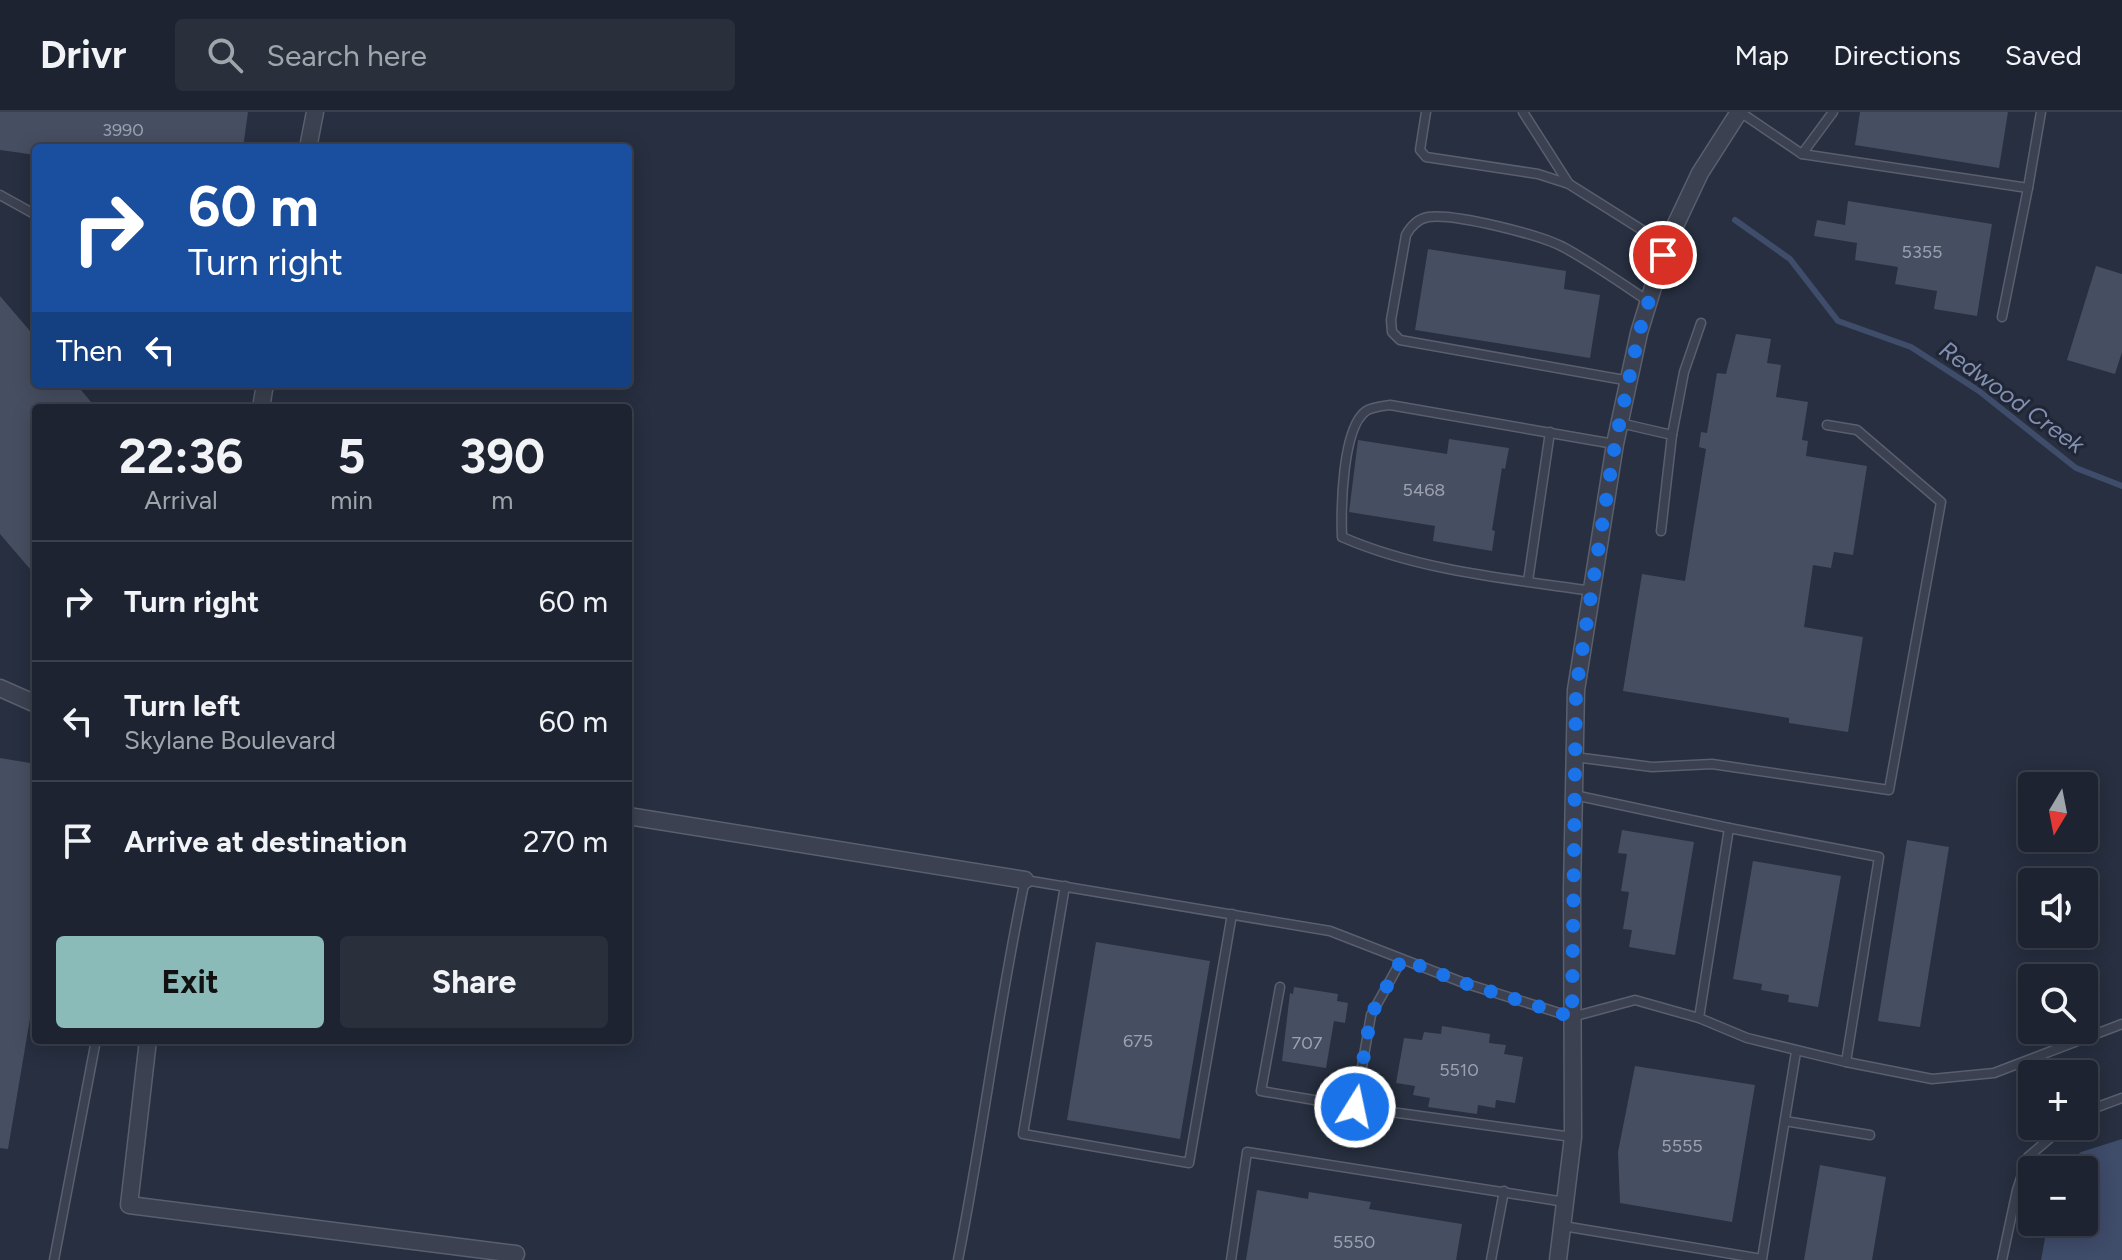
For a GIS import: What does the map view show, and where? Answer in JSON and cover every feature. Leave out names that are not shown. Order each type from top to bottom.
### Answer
[{"type":"street","points":[[309,144],[315,112]]},
{"type":"street","points":[[1558,1260],[1573,1137],[1576,690],[1615,444],[1649,302],[1666,245],[1700,173],[1739,112]]},
{"type":"street","points":[[0,688],[32,702]]},
{"type":"street","points":[[632,817],[1025,880]]},
{"type":"street","points":[[148,1044],[129,1205],[473,1255],[516,1254]]},
{"type":"lane","points":[[1426,112],[1420,150],[1426,157],[1538,174],[1569,184],[1666,245]]},
{"type":"lane","points":[[1523,112],[1569,184]]},
{"type":"lane","points":[[1739,112],[1802,154],[2028,188]]},
{"type":"lane","points":[[1802,154],[1833,112]]},
{"type":"lane","points":[[2002,317],[2041,112]]},
{"type":"lane","points":[[0,195],[32,213]]},
{"type":"lane","points":[[1630,381],[1400,340],[1392,332],[1391,320],[1406,235],[1412,224],[1427,217],[1444,217],[1538,236],[1564,247],[1649,302]]},
{"type":"lane","points":[[1661,531],[1672,435],[1684,372],[1701,323]]},
{"type":"lane","points":[[1593,591],[1460,571],[1375,551],[1342,537],[1341,504],[1355,424],[1367,409],[1390,405],[1615,444]]},
{"type":"lane","points":[[1620,423],[1672,435]]},
{"type":"lane","points":[[1575,756],[1652,767],[1712,764],[1889,790],[1941,502],[1857,430],[1827,425]]},
{"type":"lane","points":[[1528,581],[1550,432]]},
{"type":"lane","points":[[1574,795],[1879,857],[1846,1062]]},
{"type":"lane","points":[[1699,1018],[1729,828]]},
{"type":"lane","points":[[958,1260],[975,1173],[1005,972],[1025,880],[1330,931],[1464,983],[1572,1017],[1635,1000],[1699,1018],[1747,1038],[1796,1052],[1932,1079],[1994,1073],[2122,1024]]},
{"type":"lane","points":[[1065,886],[1023,1134],[1189,1163],[1232,914]]},
{"type":"lane","points":[[1355,1107],[1371,1015],[1402,959]]},
{"type":"lane","points":[[1280,987],[1261,1091],[1573,1137]]},
{"type":"lane","points":[[54,1260],[95,1044]]},
{"type":"lane","points":[[1562,1226],[1762,1259],[1796,1052]]},
{"type":"lane","points":[[2098,1107],[2122,1098]]},
{"type":"lane","points":[[1785,1121],[1870,1135]]},
{"type":"lane","points":[[2002,1260],[2017,1190],[2028,1157],[2048,1140]]},
{"type":"lane","points":[[1231,1260],[1247,1152],[1566,1202]]},
{"type":"lane","points":[[1491,1260],[1504,1191]]},
{"type":"water","points":[[2122,1139],[2122,1260],[2041,1260],[2045,1236],[2098,1236],[2098,1156],[2077,1156]]},
{"type":"building","points":[[0,112],[248,112],[244,144],[32,144],[32,154],[0,150]]},
{"type":"building","points":[[1860,112],[2008,112],[1999,168],[1855,145]]},
{"type":"building","points":[[1848,201],[1992,224],[1977,316],[1934,309],[1937,291],[1895,284],[1898,267],[1855,260],[1857,243],[1814,236],[1817,220],[1845,225]]},
{"type":"building","points":[[1428,249],[1566,271],[1564,289],[1600,295],[1590,358],[1415,330]]},
{"type":"building","points":[[2096,266],[2122,274],[2122,352],[2115,374],[2067,360]]},
{"type":"building","points":[[0,296],[32,333],[32,388],[79,388],[93,404],[32,404],[32,571],[0,534]]},
{"type":"building","points":[[1736,334],[1771,339],[1767,363],[1781,365],[1776,397],[1808,402],[1802,440],[1808,441],[1806,456],[1867,466],[1853,555],[1834,552],[1831,568],[1813,565],[1804,627],[1863,637],[1848,732],[1789,723],[1789,718],[1623,691],[1642,574],[1685,581],[1706,449],[1699,447],[1701,432],[1707,433],[1717,373],[1726,374]]},
{"type":"building","points":[[1449,439],[1509,448],[1505,469],[1502,468],[1492,530],[1495,531],[1492,551],[1433,541],[1435,526],[1349,512],[1358,440],[1447,454]]},
{"type":"building","points":[[0,758],[32,763],[32,1007],[8,1149],[0,1148]]},
{"type":"building","points":[[1622,830],[1694,842],[1675,955],[1629,947],[1632,930],[1623,929],[1629,892],[1621,891],[1627,854],[1618,853]]},
{"type":"building","points":[[1907,840],[1949,847],[1920,1027],[1878,1021]]},
{"type":"building","points":[[1753,861],[1841,876],[1818,1007],[1788,1002],[1789,995],[1761,990],[1762,984],[1733,979]]},
{"type":"building","points":[[1096,942],[1210,961],[1180,1139],[1067,1120]]},
{"type":"building","points":[[1294,987],[1338,994],[1337,1001],[1348,1003],[1345,1023],[1334,1021],[1326,1068],[1282,1061],[1290,993],[1293,994]]},
{"type":"building","points":[[1442,1026],[1490,1034],[1489,1043],[1506,1045],[1504,1054],[1523,1057],[1515,1103],[1496,1100],[1495,1108],[1478,1105],[1477,1114],[1428,1107],[1430,1098],[1413,1095],[1415,1086],[1396,1083],[1404,1038],[1422,1040],[1424,1032],[1441,1034]]},
{"type":"building","points":[[1635,1066],[1755,1085],[1732,1222],[1620,1203],[1618,1152]]},
{"type":"building","points":[[1820,1165],[1886,1177],[1872,1260],[1804,1260]]},
{"type":"building","points":[[1257,1190],[1308,1199],[1309,1192],[1371,1202],[1369,1209],[1462,1224],[1456,1260],[1246,1260]]},
{"type":"waterway","name":"Redwood Creek","points":[[1735,220],[1790,259],[1838,321],[1911,347],[1979,391],[2076,468],[2122,486]]},
{"type":"route","points":[[1355,1107],[1371,1015],[1402,959],[1464,983],[1572,1017],[1576,690],[1615,444],[1639,333],[1663,255]]}]
